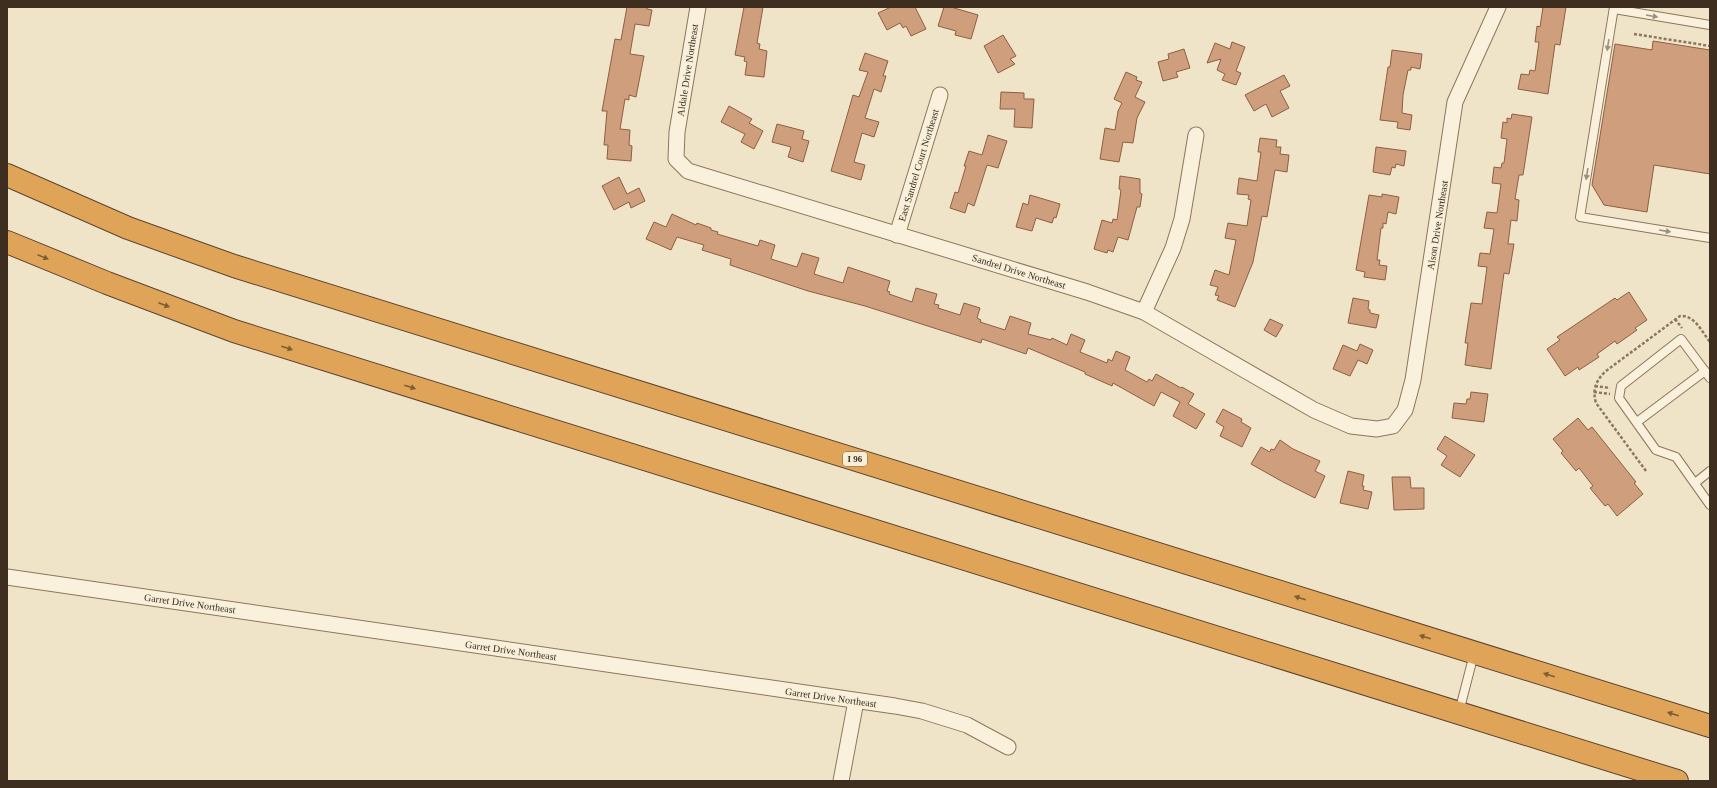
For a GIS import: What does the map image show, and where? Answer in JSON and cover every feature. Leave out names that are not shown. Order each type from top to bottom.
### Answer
[{"type":"highway","name":"I 96","points":[[7,175],[128,228],[234,266],[1710,726]]},
{"type":"highway","points":[[7,242],[107,283],[234,331],[1677,781]]},
{"type":"street","name":"Aldale Drive Northeast","points":[[677,132],[698,7]]},
{"type":"street","name":"Alson Drive Northeast","points":[[1372,429],[1393,426],[1405,410],[1413,380],[1455,102],[1498,7]]},
{"type":"street","name":"East Sandrel Court Northeast","points":[[897,235],[940,95]]},
{"type":"street","name":"Sandrel Drive Northeast","points":[[677,132],[676,159],[688,171],[1088,292],[1144,312],[1314,410],[1351,426],[1372,429]]},
{"type":"street","points":[[1144,312],[1173,248],[1182,219],[1196,135]]},
{"type":"street","name":"Garret Drive Northeast","points":[[7,577],[894,706],[946,718],[967,725],[1008,747]]},
{"type":"street","points":[[841,781],[856,701]]},
{"type":"lane","points":[[1710,25],[1614,8],[1580,218],[1710,238]]},
{"type":"lane","points":[[1637,422],[1707,375],[1681,339],[1621,386],[1618,398],[1656,450],[1676,457],[1710,505]]},
{"type":"lane","points":[[1694,483],[1710,471]]},
{"type":"lane","points":[[1459,713],[1474,652]]},
{"type":"path","points":[[1634,34],[1710,46]]},
{"type":"path","points":[[1595,386],[1620,392]]},
{"type":"path","points":[[1594,392],[1620,392]]},
{"type":"building","points":[[627,7],[647,7],[647,9],[652,10],[649,26],[635,24],[630,54],[644,56],[636,97],[629,95],[629,100],[625,99],[620,129],[630,130],[629,145],[632,146],[631,161],[607,159],[608,145],[604,145],[607,111],[602,111],[615,39],[621,40]]},
{"type":"building","points":[[744,7],[763,7],[757,43],[760,44],[759,49],[767,51],[764,77],[745,75],[747,62],[744,61],[745,57],[735,55]]},
{"type":"building","points":[[891,7],[915,7],[926,29],[911,36],[906,26],[903,28],[900,23],[887,30],[878,13]]},
{"type":"building","points":[[944,7],[951,7],[978,15],[971,39],[955,35],[956,31],[938,26]]},
{"type":"building","points":[[1543,7],[1566,7],[1560,45],[1555,44],[1548,94],[1518,89],[1521,74],[1529,75],[1530,70],[1535,71],[1539,42],[1535,42],[1537,26],[1540,27]]},
{"type":"building","points":[[1003,35],[1016,56],[1010,59],[1015,64],[998,73],[984,46]]},
{"type":"building","points":[[1653,41],[1710,50],[1710,174],[1654,165],[1647,212],[1604,205],[1592,185],[1615,44],[1652,50]]},
{"type":"building","points":[[1232,42],[1245,47],[1236,71],[1241,73],[1236,85],[1222,80],[1225,74],[1217,70],[1221,59],[1207,63],[1215,43],[1230,49]]},
{"type":"building","points":[[1184,49],[1190,68],[1176,72],[1178,77],[1163,81],[1158,62],[1169,59],[1168,54]]},
{"type":"building","points":[[1392,50],[1422,54],[1420,69],[1411,67],[1411,70],[1408,70],[1403,95],[1402,113],[1412,115],[1410,130],[1397,128],[1398,122],[1380,120]]},
{"type":"building","points":[[865,53],[888,61],[883,76],[886,76],[881,92],[874,89],[865,118],[879,122],[874,137],[862,133],[854,162],[865,165],[861,180],[831,171],[853,95],[859,97],[868,72],[859,70]]},
{"type":"building","points":[[1126,72],[1137,77],[1136,80],[1142,82],[1135,97],[1145,102],[1137,118],[1133,143],[1123,142],[1119,162],[1100,159],[1105,128],[1115,130],[1118,111],[1122,103],[1114,99]]},
{"type":"building","points":[[1284,75],[1290,86],[1280,91],[1289,108],[1272,117],[1266,104],[1254,111],[1245,95]]},
{"type":"building","points":[[1001,92],[1024,93],[1024,99],[1034,99],[1032,128],[1014,127],[1015,109],[1000,109]]},
{"type":"building","points":[[729,106],[752,119],[749,123],[763,131],[754,149],[741,142],[745,134],[721,122]]},
{"type":"building","points":[[1512,114],[1532,117],[1523,175],[1519,175],[1515,199],[1519,200],[1517,221],[1511,220],[1508,244],[1514,244],[1509,274],[1504,273],[1491,369],[1465,365],[1468,343],[1465,343],[1471,303],[1482,304],[1487,267],[1478,266],[1480,253],[1490,254],[1494,229],[1484,228],[1487,212],[1497,213],[1501,184],[1492,183],[1494,167],[1501,168],[1502,163],[1504,163],[1507,139],[1501,138],[1503,122],[1507,123],[1507,118],[1511,119]]},
{"type":"building","points":[[777,124],[804,131],[802,139],[809,141],[803,162],[788,157],[791,147],[772,142]]},
{"type":"building","points":[[988,135],[1007,141],[998,168],[987,165],[974,206],[968,203],[965,213],[950,208],[955,192],[958,193],[969,151],[982,155]]},
{"type":"building","points":[[1260,138],[1277,140],[1276,147],[1281,147],[1280,154],[1289,155],[1287,172],[1275,170],[1267,217],[1262,216],[1253,262],[1235,307],[1217,300],[1219,296],[1215,295],[1218,287],[1210,285],[1215,270],[1229,275],[1236,240],[1225,238],[1228,223],[1247,226],[1251,200],[1248,199],[1249,195],[1237,194],[1239,178],[1257,181],[1261,152],[1258,152]]},
{"type":"building","points":[[1376,147],[1406,151],[1404,166],[1396,164],[1395,168],[1392,167],[1390,175],[1373,172]]},
{"type":"building","points":[[1120,176],[1140,179],[1140,193],[1142,194],[1140,207],[1137,207],[1128,240],[1118,237],[1113,252],[1108,250],[1107,253],[1094,249],[1102,220],[1112,223],[1113,219],[1117,220],[1121,190],[1119,189]]},
{"type":"building","points":[[619,177],[627,194],[639,188],[645,201],[631,208],[629,202],[614,210],[602,186]]},
{"type":"building","points":[[1382,194],[1399,197],[1396,214],[1388,212],[1386,224],[1383,223],[1383,228],[1381,228],[1377,260],[1380,260],[1379,265],[1387,266],[1385,280],[1364,277],[1365,272],[1356,270],[1369,195],[1382,197]]},
{"type":"building","points":[[1030,195],[1060,204],[1056,218],[1054,217],[1052,223],[1036,218],[1032,231],[1016,227],[1023,203],[1028,205]]},
{"type":"building","points":[[672,214],[696,225],[697,223],[711,228],[711,230],[718,232],[717,234],[758,246],[760,240],[775,245],[771,259],[797,267],[802,253],[819,258],[814,274],[843,283],[848,267],[890,281],[887,291],[890,292],[889,294],[912,302],[916,288],[937,294],[934,304],[939,305],[938,308],[960,315],[964,303],[980,308],[977,318],[981,320],[980,322],[1005,330],[1010,316],[1031,323],[1028,334],[1051,340],[1052,338],[1067,345],[1071,334],[1085,340],[1080,352],[1107,363],[1108,359],[1112,361],[1116,351],[1130,357],[1125,370],[1147,382],[1149,379],[1152,381],[1156,374],[1194,394],[1188,404],[1205,414],[1196,429],[1173,416],[1180,402],[1161,392],[1154,406],[1113,383],[1112,386],[1085,374],[1085,372],[1028,348],[1026,354],[982,339],[981,343],[865,306],[808,291],[730,265],[731,259],[702,250],[704,245],[677,237],[671,250],[646,239],[654,222],[666,227]]},
{"type":"building","points":[[1629,292],[1647,320],[1635,328],[1637,330],[1617,344],[1615,341],[1597,354],[1599,357],[1579,370],[1578,367],[1565,376],[1547,349],[1560,340],[1557,337],[1615,298],[1617,300]]},
{"type":"building","points":[[1353,298],[1369,301],[1368,309],[1370,310],[1370,313],[1379,315],[1376,328],[1348,323]]},
{"type":"building","points":[[1270,319],[1283,325],[1276,337],[1264,330]]},
{"type":"building","points":[[1360,344],[1373,350],[1367,364],[1358,360],[1350,376],[1333,369],[1343,345],[1357,351]]},
{"type":"building","points":[[1471,392],[1488,394],[1484,422],[1452,418],[1454,403],[1466,404],[1467,399],[1470,399]]},
{"type":"building","points":[[1223,409],[1242,419],[1241,422],[1251,428],[1242,447],[1220,436],[1224,427],[1216,422]]},
{"type":"building","points":[[1578,418],[1588,430],[1592,427],[1636,482],[1634,483],[1643,494],[1617,516],[1608,504],[1605,506],[1590,488],[1593,486],[1579,468],[1576,471],[1561,453],[1563,451],[1553,439]]},
{"type":"building","points":[[1445,436],[1475,455],[1460,477],[1441,465],[1447,456],[1437,449]]},
{"type":"building","points":[[1280,440],[1293,449],[1320,461],[1315,471],[1325,476],[1315,498],[1251,464],[1261,447],[1270,452],[1271,449],[1274,450]]},
{"type":"building","points":[[1348,471],[1364,475],[1362,486],[1364,486],[1363,490],[1372,492],[1368,509],[1340,503]]},
{"type":"building","points":[[1392,477],[1410,477],[1411,488],[1424,488],[1424,509],[1394,510]]}]
